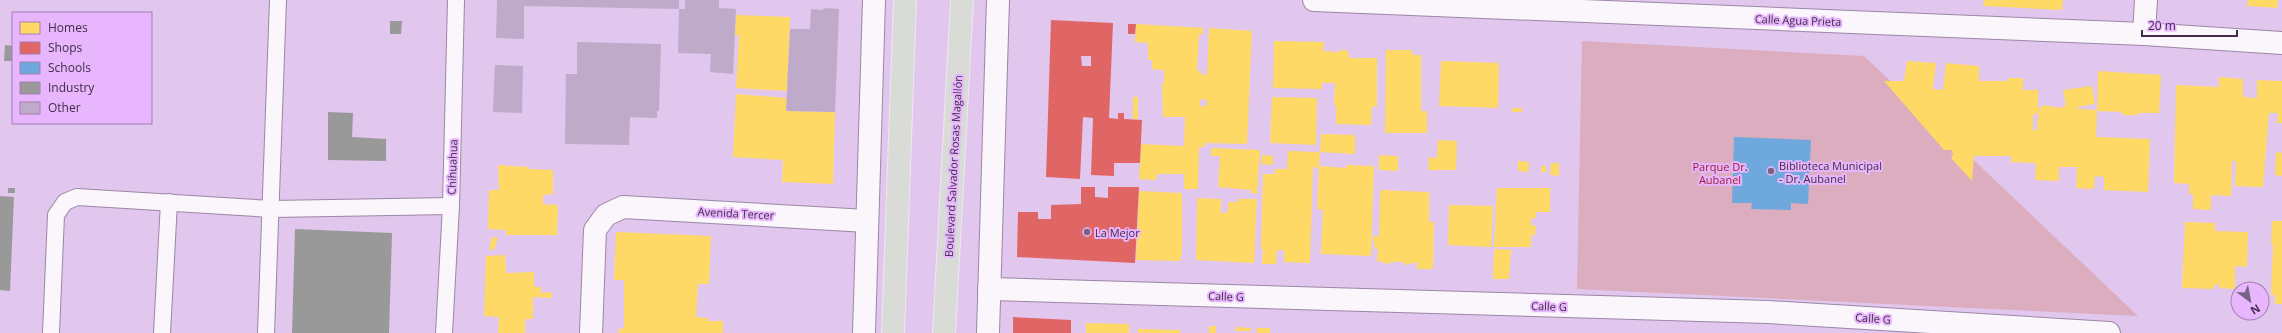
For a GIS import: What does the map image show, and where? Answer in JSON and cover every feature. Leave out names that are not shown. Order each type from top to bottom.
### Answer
[{"type":"highway","points":[[894,333],[905,0]]},
{"type":"highway","name":"Boulevard Salvador Rosas Magallón","points":[[944,333],[962,0]]},
{"type":"street","points":[[864,333],[874,0]]},
{"type":"street","points":[[988,333],[998,0]]},
{"type":"street","name":"Calle Agua Prieta","points":[[1314,0],[2144,34],[2282,43]]},
{"type":"street","points":[[2144,34],[2146,0]]},
{"type":"street","name":"Avenida Tercer","points":[[591,333],[595,230],[606,215],[623,206],[868,221]]},
{"type":"street","name":"Calle G","points":[[989,289],[1768,312],[2109,333]]},
{"type":"lane","points":[[266,333],[272,209],[278,0]]},
{"type":"lane","name":"Chihuahua","points":[[444,333],[451,206],[456,0]]},
{"type":"lane","points":[[51,333],[56,215],[64,202],[78,197],[272,209],[451,206]]},
{"type":"lane","points":[[162,333],[169,202]]},
{"type":"green space","name":"Parque Dr. Aubanel","points":[[1582,41],[1864,56],[2138,316],[1577,289]]},
{"type":"building: Homes","points":[[1984,0],[2063,0],[2062,10],[1983,6]]},
{"type":"building: Homes","points":[[2248,0],[2278,0],[2277,8],[2247,6]]},
{"type":"building: Homes","points":[[736,15],[790,17],[787,91],[736,88],[739,35],[735,35]]},
{"type":"building: Homes","points":[[1136,24],[1203,28],[1203,34],[1199,34],[1197,71],[1201,71],[1201,75],[1207,74],[1209,28],[1252,31],[1247,144],[1205,143],[1205,147],[1199,147],[1198,189],[1184,189],[1184,174],[1157,174],[1156,180],[1139,179],[1141,144],[1184,146],[1185,117],[1163,117],[1162,83],[1164,83],[1164,70],[1152,69],[1152,60],[1148,60],[1148,43],[1135,42]],"holes":[[[1200,99],[1207,100],[1206,106],[1200,106]]]},
{"type":"building: Homes","points":[[1274,41],[1324,42],[1323,51],[1339,52],[1344,49],[1349,53],[1349,58],[1377,58],[1377,107],[1372,106],[1371,125],[1336,124],[1336,106],[1334,106],[1335,83],[1322,83],[1322,89],[1273,88]]},
{"type":"building: Homes","points":[[1386,50],[1412,50],[1412,55],[1421,55],[1421,111],[1427,111],[1427,133],[1385,133]]},
{"type":"building: Homes","points":[[1441,61],[1499,63],[1498,108],[1439,106]]},
{"type":"building: Homes","points":[[1907,61],[1936,63],[1933,89],[1943,90],[1946,63],[1979,66],[1979,81],[2008,81],[2008,78],[2023,78],[2023,90],[2038,90],[2038,114],[2033,114],[2033,130],[2037,130],[2039,107],[2042,107],[2043,105],[2061,108],[2066,105],[2063,90],[2092,86],[2095,104],[2077,107],[2079,109],[2097,110],[2096,137],[2150,139],[2148,192],[2104,190],[2104,177],[2095,176],[2094,189],[2076,188],[2077,167],[2059,167],[2059,181],[2035,180],[2036,163],[2011,162],[2011,156],[1974,156],[1972,181],[1951,158],[1953,155],[1952,150],[1944,150],[1884,81],[1904,81]]},
{"type":"building: Homes","points":[[2098,71],[2161,75],[2159,113],[2122,115],[2122,112],[2097,111]]},
{"type":"building: Homes","points":[[2219,77],[2243,79],[2243,97],[2257,98],[2257,80],[2282,81],[2282,123],[2277,123],[2278,113],[2269,113],[2263,187],[2235,186],[2236,161],[2232,161],[2231,196],[2211,195],[2211,210],[2193,209],[2193,194],[2189,194],[2189,184],[2174,183],[2176,85],[2219,87]]},
{"type":"building: Homes","points":[[736,94],[787,98],[786,111],[835,112],[833,184],[782,182],[783,160],[733,157]]},
{"type":"building: Homes","points":[[1133,97],[1138,97],[1138,119],[1133,119]]},
{"type":"building: Homes","points":[[1272,97],[1317,98],[1316,145],[1270,143]]},
{"type":"building: Homes","points":[[1512,108],[1522,108],[1522,112],[1512,112]]},
{"type":"building: Homes","points":[[1321,134],[1355,135],[1355,154],[1320,152]]},
{"type":"building: Homes","points":[[1438,140],[1457,141],[1456,170],[1428,170],[1429,157],[1437,158]]},
{"type":"building: Homes","points":[[1211,148],[1260,150],[1257,194],[1251,193],[1251,190],[1218,187],[1220,156],[1211,156]]},
{"type":"building: Homes","points":[[1288,151],[1320,152],[1319,168],[1313,167],[1310,263],[1284,262],[1284,250],[1277,250],[1276,264],[1262,264],[1263,174],[1275,174],[1275,169],[1287,169]]},
{"type":"building: Homes","points":[[2276,152],[2282,153],[2282,176],[2275,175]]},
{"type":"building: Homes","points":[[1262,155],[1273,156],[1273,165],[1261,164]]},
{"type":"building: Homes","points":[[1379,155],[1398,156],[1398,171],[1379,170]]},
{"type":"building: Homes","points":[[1518,161],[1529,162],[1528,172],[1518,171]]},
{"type":"building: Homes","points":[[1551,163],[1559,163],[1559,176],[1550,175]]},
{"type":"building: Homes","points":[[498,165],[553,170],[553,194],[543,195],[543,204],[558,205],[557,235],[506,235],[506,230],[488,229],[489,190],[499,190]]},
{"type":"building: Homes","points":[[1346,165],[1374,166],[1371,256],[1321,254],[1323,210],[1317,209],[1319,166],[1346,168]]},
{"type":"building: Homes","points":[[1541,166],[1546,166],[1546,172],[1541,172]]},
{"type":"building: Homes","points":[[1497,188],[1550,188],[1550,212],[1536,212],[1536,218],[1531,218],[1531,225],[1536,226],[1535,236],[1531,235],[1531,247],[1494,247]]},
{"type":"building: Homes","points":[[1380,190],[1429,192],[1429,222],[1434,222],[1433,269],[1417,269],[1417,262],[1405,265],[1404,262],[1391,262],[1390,264],[1377,261],[1378,249],[1375,249],[1373,236],[1379,236]]},
{"type":"building: Homes","points":[[1139,191],[1182,193],[1182,255],[1180,261],[1136,260]]},
{"type":"building: Homes","points":[[1197,198],[1221,199],[1221,213],[1226,213],[1228,210],[1228,202],[1238,202],[1238,199],[1257,199],[1254,263],[1196,260]]},
{"type":"building: Homes","points":[[1449,205],[1493,206],[1491,247],[1448,245]]},
{"type":"building: Homes","points":[[2272,221],[2282,221],[2282,304],[2275,304],[2275,295],[2271,295],[2273,244],[2271,244]]},
{"type":"building: Homes","points":[[2185,222],[2215,223],[2215,231],[2248,232],[2247,267],[2235,266],[2235,281],[2230,281],[2230,289],[2219,288],[2219,284],[2214,285],[2214,289],[2182,288]]},
{"type":"building: Homes","points":[[616,232],[711,236],[709,284],[698,284],[696,317],[708,318],[708,321],[723,321],[723,333],[619,333],[619,328],[624,329],[624,280],[614,280]]},
{"type":"building: Homes","points":[[492,237],[498,238],[494,250],[489,249]]},
{"type":"building: Homes","points":[[1494,249],[1511,250],[1509,279],[1493,279]]},
{"type":"building: Homes","points":[[505,255],[506,273],[534,272],[534,287],[541,287],[541,293],[552,292],[552,298],[533,297],[533,319],[525,319],[525,333],[498,333],[499,317],[484,316],[486,256]]},
{"type":"building: Homes","points":[[1086,323],[1129,324],[1129,333],[1086,333]]},
{"type":"building: Homes","points":[[1209,326],[1216,326],[1216,333],[1209,333]]},
{"type":"building: Homes","points":[[1236,327],[1251,328],[1251,331],[1236,331]]},
{"type":"building: Homes","points":[[1257,328],[1270,328],[1270,333],[1257,333]]},
{"type":"building: Homes","points":[[1138,329],[1180,330],[1180,333],[1138,333]]},
{"type":"building: Shops","points":[[1051,20],[1113,23],[1109,118],[1118,119],[1118,113],[1124,113],[1124,119],[1142,120],[1140,163],[1114,163],[1114,176],[1091,175],[1093,118],[1083,117],[1080,179],[1046,177]],"holes":[[[1081,56],[1091,56],[1091,66],[1082,66]]]},
{"type":"building: Shops","points":[[1128,24],[1136,24],[1135,34],[1128,34]]},
{"type":"building: Shops","points":[[1081,187],[1095,187],[1095,197],[1108,198],[1108,187],[1139,187],[1135,263],[1017,257],[1018,212],[1038,212],[1038,219],[1051,219],[1051,205],[1081,204]]},
{"type":"building: Shops","points":[[1013,317],[1071,320],[1071,333],[1013,333]]},
{"type":"building: Schools","name":"Biblioteca Municipal - Dr. Aubanel","points":[[1734,137],[1811,140],[1808,204],[1791,203],[1791,210],[1751,209],[1752,203],[1732,203]]},
{"type":"building: Industry","points":[[390,21],[402,21],[401,34],[390,34]]},
{"type":"building: Industry","points":[[5,45],[12,46],[12,61],[4,61]]},
{"type":"building: Industry","points":[[328,112],[353,113],[352,137],[386,139],[386,161],[328,160]]},
{"type":"building: Industry","points":[[8,188],[15,188],[15,193],[8,193]]},
{"type":"building: Industry","points":[[0,196],[14,197],[10,291],[0,290]]},
{"type":"building: Industry","points":[[295,229],[392,233],[389,333],[292,333]]},
{"type":"building: Other","points":[[497,0],[679,0],[679,9],[524,6],[524,39],[496,38]]},
{"type":"building: Other","points":[[685,0],[719,0],[719,8],[736,9],[733,74],[710,72],[711,54],[678,53],[679,9],[685,9]]},
{"type":"building: Other","points":[[823,8],[839,9],[835,112],[786,111],[790,29],[810,29],[811,9],[824,10]]},
{"type":"building: Other","points":[[577,42],[661,44],[659,111],[657,111],[657,118],[630,117],[629,145],[565,144],[566,74],[577,74]]},
{"type":"building: Other","points":[[495,65],[523,66],[522,113],[493,112]]},
{"type":"place","name":"Biblioteca Municipal - Dr. Aubanel","points":[[1771,171]]},
{"type":"place","name":"La Mejor","points":[[1087,232]]}]
